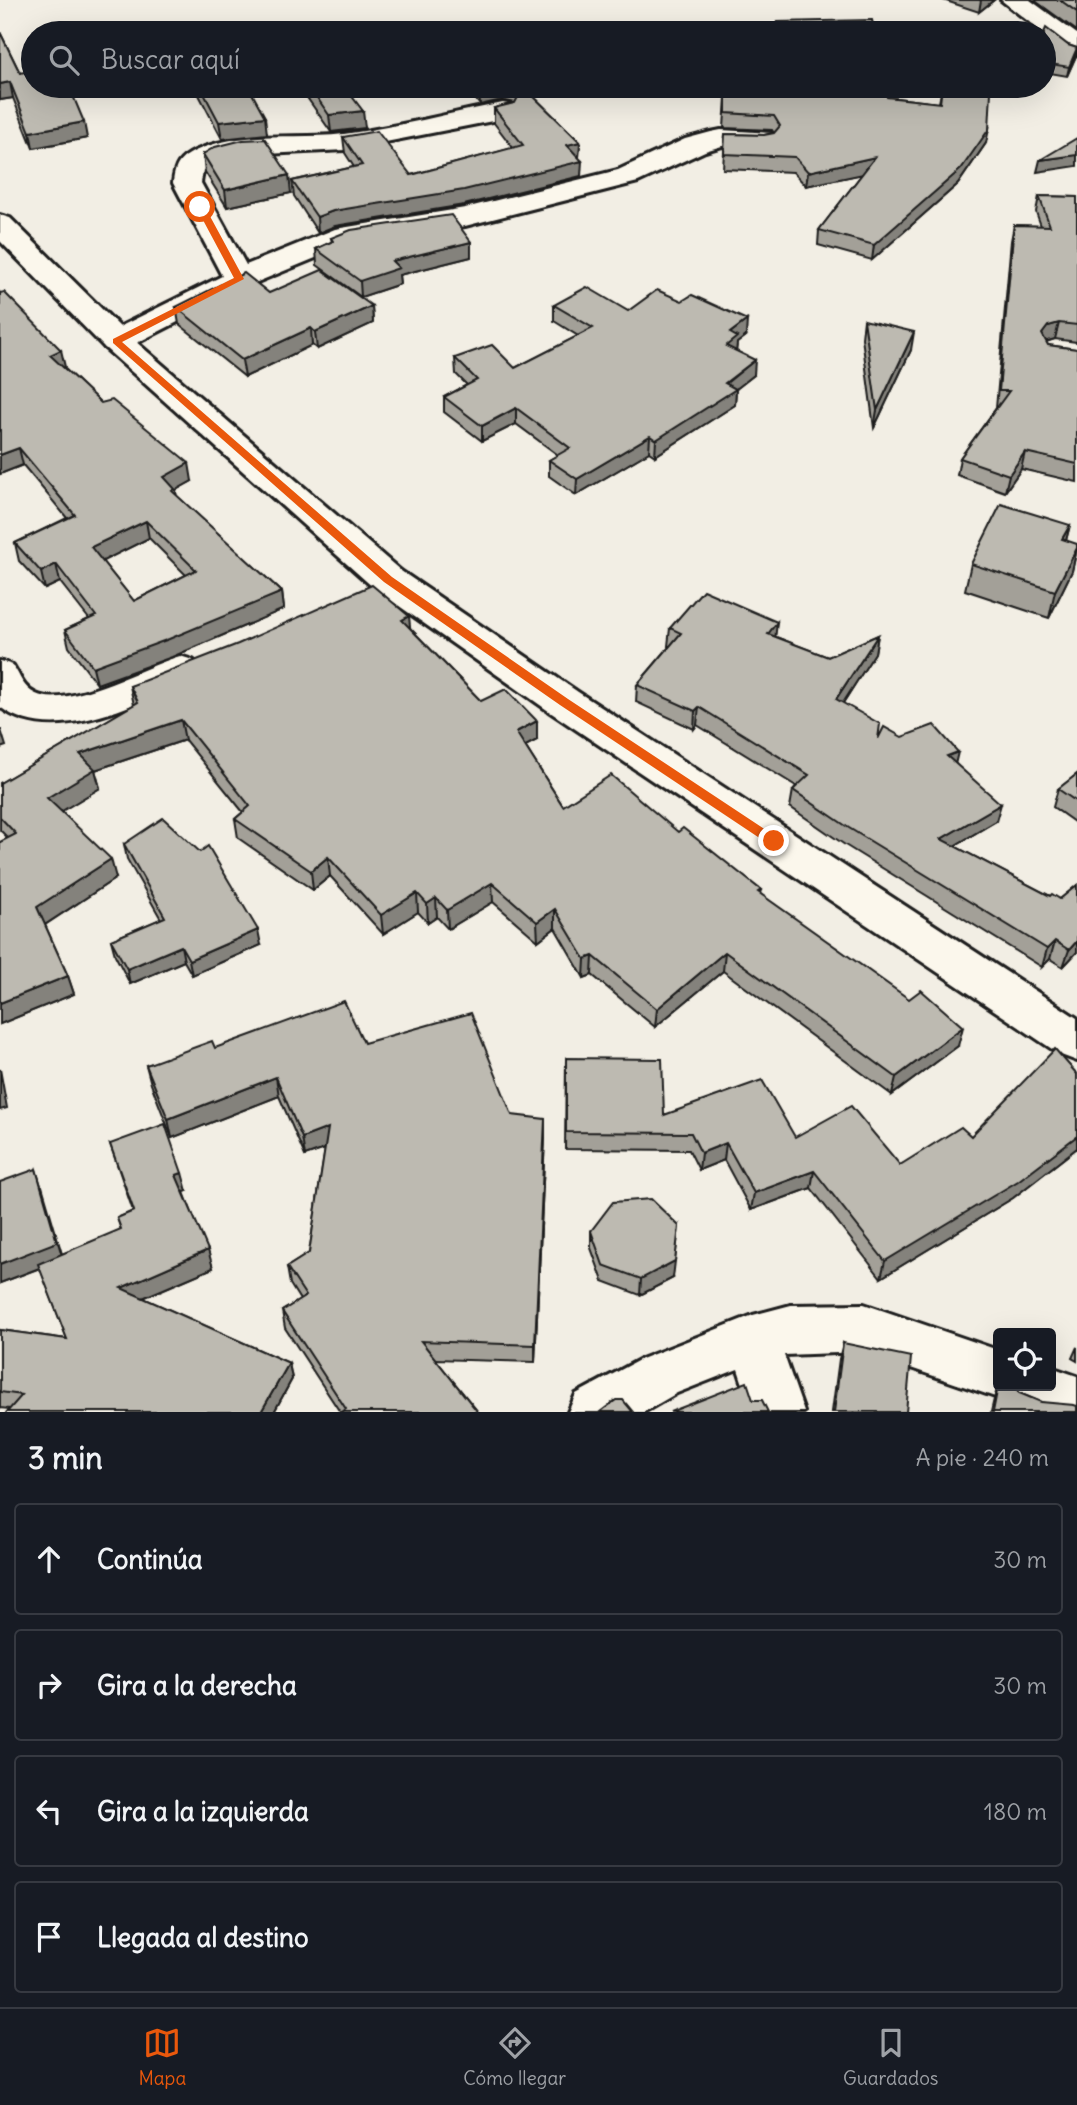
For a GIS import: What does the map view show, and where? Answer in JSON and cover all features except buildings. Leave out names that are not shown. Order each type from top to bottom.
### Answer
[{"type":"street","points":[[1014,0],[1043,21]]},
{"type":"street","points":[[1056,31],[1077,46]]},
{"type":"street","points":[[239,279],[187,183],[189,166],[204,155],[240,148],[344,142],[503,111]]},
{"type":"street","points":[[116,341],[239,279],[345,234],[465,217],[628,176],[695,145],[721,138],[762,139]]},
{"type":"street","points":[[0,225],[116,341],[388,580],[564,702],[1077,1042]]},
{"type":"street","points":[[351,596],[388,580]]},
{"type":"street","points":[[0,674],[9,694],[26,706],[54,712],[80,707],[142,686],[216,654]]},
{"type":"street","points":[[594,1412],[659,1376],[753,1339],[791,1329],[864,1328],[993,1372]]},
{"type":"street","points":[[753,1339],[778,1412]]},
{"type":"street","points":[[1048,1391],[1077,1401]]},
{"type":"route","points":[[200,207],[239,279],[116,341],[219,435],[388,580],[564,702],[774,841]]}]
